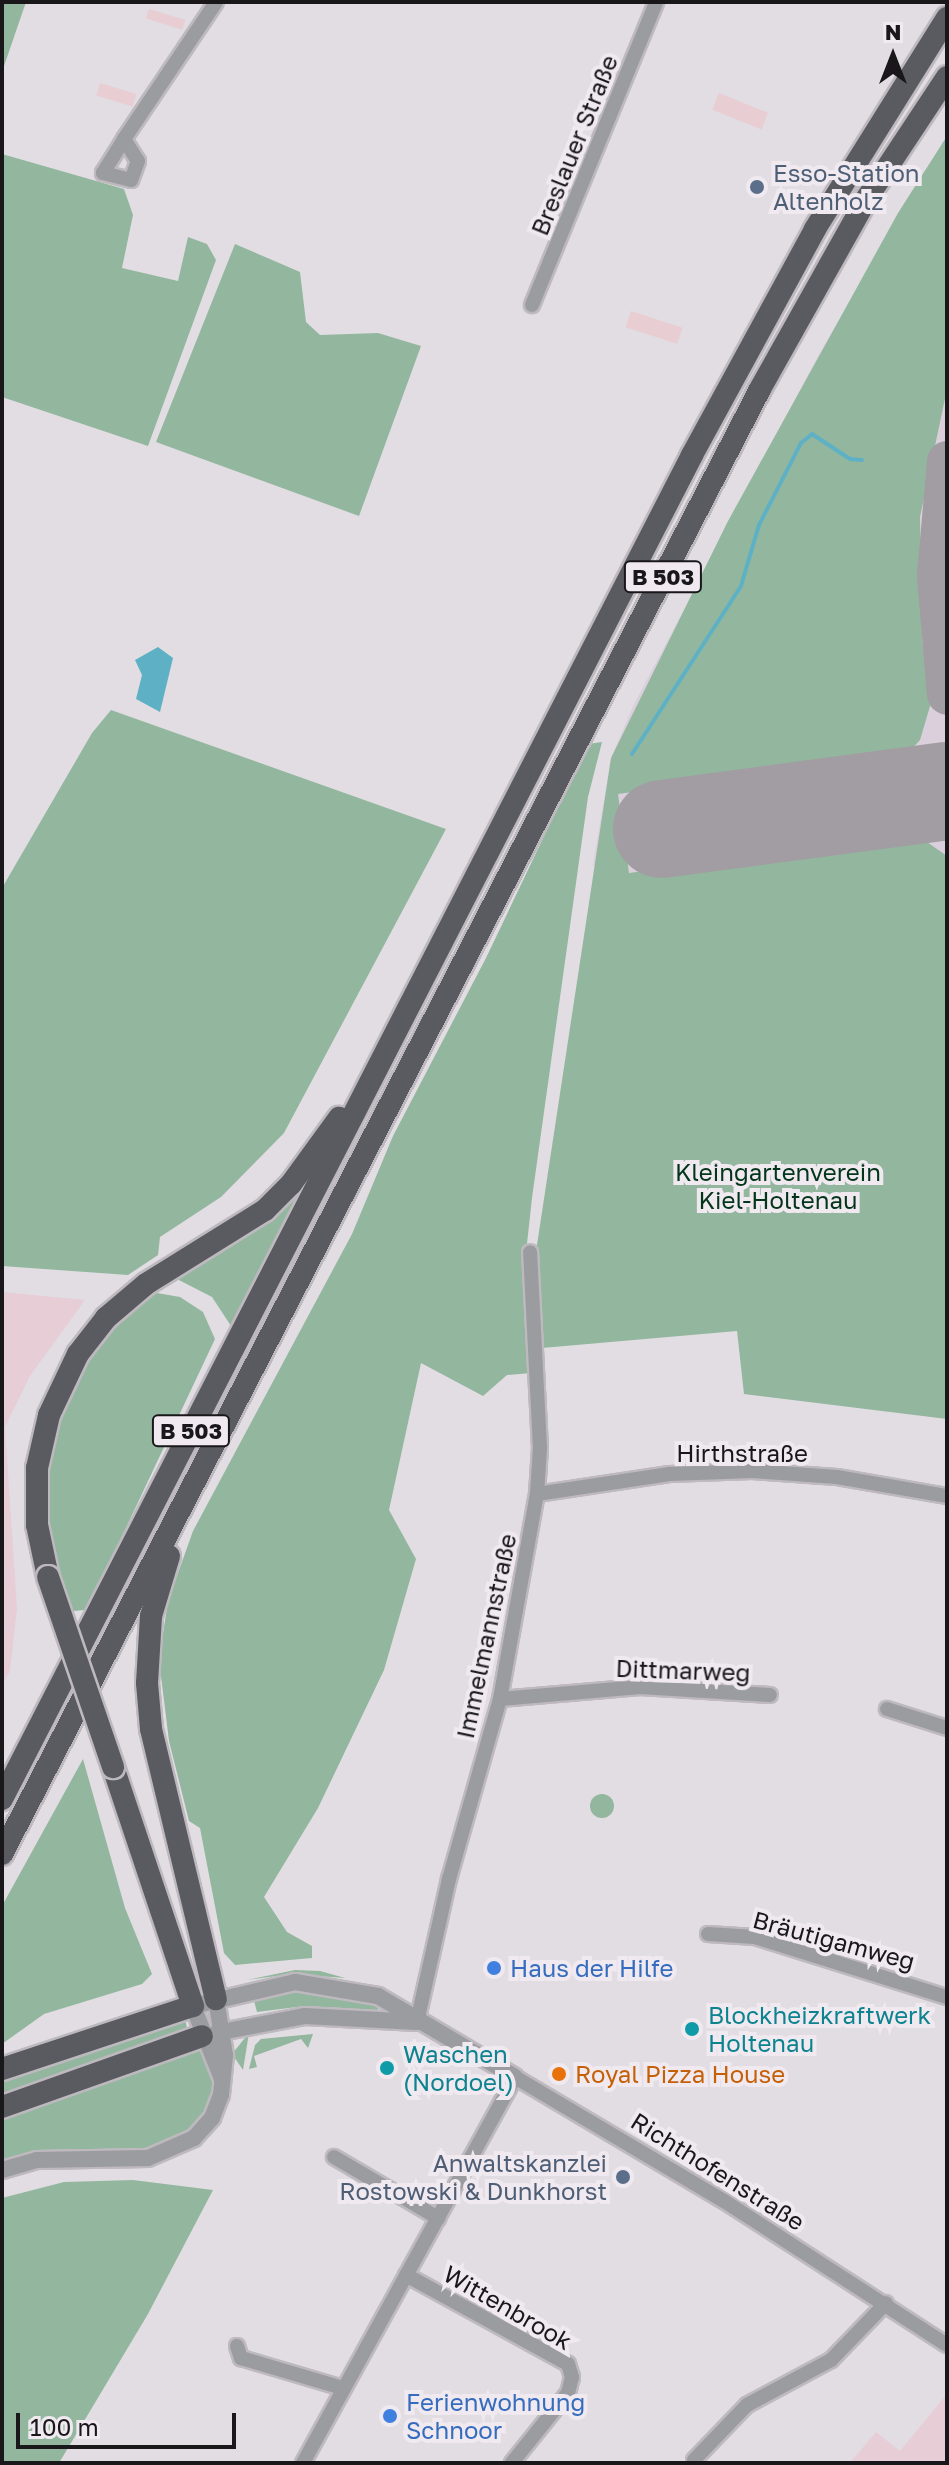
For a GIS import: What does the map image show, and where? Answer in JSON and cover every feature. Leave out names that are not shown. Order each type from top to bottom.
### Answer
[{"type":"highway","points":[[925,55],[947,18]]},
{"type":"highway","name":"B 503","points":[[2,1799],[375,1068],[770,308],[925,55],[947,28]]},
{"type":"highway","name":"B 503","points":[[2,1854],[766,377],[867,198],[947,77]]},
{"type":"highway","points":[[2,2069],[193,2006],[48,1577],[37,1525],[37,1468],[49,1415],[78,1354],[106,1318],[146,1284],[237,1230],[291,1184],[375,1068]]},
{"type":"highway","points":[[197,1479],[151,1616],[147,1683],[151,1729],[216,1999]]},
{"type":"highway","points":[[2,2107],[213,2033]]},
{"type":"street","points":[[124,139],[216,2]]},
{"type":"street","name":"Breslauer Straße","points":[[532,305],[656,2]]},
{"type":"street","name":"Immelmannstraße","points":[[417,2022],[449,1879],[500,1699],[537,1494],[540,1448],[530,1252]]},
{"type":"street","name":"Hirthstraße","points":[[537,1494],[670,1474],[752,1471],[837,1477],[947,1496]]},
{"type":"street","name":"Dittmarweg","points":[[500,1699],[640,1687],[770,1695]]},
{"type":"street","points":[[887,1709],[947,1728]]},
{"type":"street","name":"Bräutigamweg","points":[[708,1934],[755,1937],[947,1997]]},
{"type":"street","name":"Richthofenstraße","points":[[193,2006],[280,1983],[335,1985],[378,1996],[886,2303],[947,2345]]},
{"type":"street","points":[[2,2170],[36,2160],[128,2160],[165,2154],[194,2138],[212,2118],[222,2079],[213,2033],[216,1999]]},
{"type":"street","points":[[193,2006],[213,2033]]},
{"type":"street","points":[[213,2033],[305,2016],[417,2022]]},
{"type":"street","points":[[303,2463],[515,2077]]},
{"type":"street","points":[[334,2157],[438,2218]]},
{"type":"street","name":"Wittenbrook","points":[[406,2275],[568,2364],[572,2377],[568,2393],[512,2463]]},
{"type":"street","points":[[694,2460],[747,2405],[831,2360],[886,2303]]},
{"type":"street","points":[[237,2346],[241,2358],[342,2388]]},
{"type":"shaded area","points":[[149,9],[185,20],[182,30],[146,19]]},
{"type":"shaded area","points":[[100,83],[136,94],[133,107],[96,95]]},
{"type":"shaded area","points":[[719,93],[768,113],[761,130],[712,110]]},
{"type":"shaded area","points":[[947,136],[947,1189],[593,865],[611,758],[634,704],[818,356]]},
{"type":"shaded area","points":[[631,311],[682,328],[677,344],[626,327]]},
{"type":"shaded area","points":[[2,1292],[85,1300],[30,1376],[5,1427],[17,1608],[10,1671],[2,1685]]},
{"type":"shaded area","points":[[947,2394],[947,2463],[850,2463],[876,2432],[900,2451]]},
{"type":"green space","points":[[2,2],[26,2],[2,72]]},
{"type":"green space","name":"Kleingartenverein Kiel-Holtenau","points":[[947,136],[947,389],[920,517],[922,639],[931,703],[920,740],[906,755],[618,794],[629,873],[917,835],[947,856],[947,1419],[744,1394],[737,1331],[542,1348],[535,1258],[611,758],[728,521],[898,213]]},
{"type":"green space","points":[[2,154],[124,189],[133,215],[122,268],[178,281],[188,237],[207,244],[216,260],[148,446],[2,397]]},
{"type":"green space","points":[[235,244],[300,272],[306,322],[320,335],[378,333],[421,346],[359,516],[156,442]]},
{"type":"green space","points":[[111,710],[446,829],[284,1133],[221,1197],[160,1237],[158,1255],[128,1275],[2,1266],[2,888],[92,733]]},
{"type":"green space","points":[[602,742],[588,797],[532,1198],[525,1262],[531,1373],[507,1375],[483,1396],[421,1363],[389,1510],[416,1559],[384,1670],[318,1808],[264,1897],[287,1932],[312,1946],[312,1958],[235,1965],[224,1953],[200,1828],[189,1821],[169,1741],[159,1660],[168,1601],[193,1531],[352,1234],[393,1136],[486,958],[588,744]]},
{"type":"green space","points":[[320,1159],[233,1329],[212,1297],[173,1277]]},
{"type":"green space","points":[[157,1293],[180,1297],[203,1312],[215,1339],[91,1602],[85,1610],[73,1611],[52,1568],[42,1486],[53,1433],[74,1375],[132,1308]]},
{"type":"green space","points":[[83,1759],[125,1908],[152,1974],[142,1984],[44,2014],[2,2044],[2,1906]]},
{"type":"green space","points":[[602,1794],[613,1801],[614,1806],[607,1817],[602,1818],[591,1811],[590,1806],[597,1795]]},
{"type":"green space","points":[[295,1970],[320,1971],[345,1978],[291,1974],[247,1980]]},
{"type":"green space","points":[[301,1990],[362,1999],[378,2006],[378,2011],[305,2006],[257,2012],[253,1997]]},
{"type":"green space","points":[[185,2019],[187,2028],[181,2034],[2,2095],[2,2075]]},
{"type":"green space","points":[[249,2033],[243,2070],[232,2054]]},
{"type":"green space","points":[[313,2034],[308,2048],[301,2039],[254,2056],[257,2067],[249,2069],[255,2045],[261,2039]]},
{"type":"green space","points":[[202,2036],[221,2095],[182,2146],[2,2170],[2,2107]]},
{"type":"green space","points":[[133,2180],[213,2190],[148,2314],[59,2463],[2,2463],[2,2198],[64,2182]]},
{"type":"water","points":[[158,647],[173,658],[160,712],[136,699],[142,675],[135,660]]},
{"type":"waterway","points":[[632,754],[741,586],[759,525],[801,443],[812,434],[850,459],[862,460]]},
{"type":"taxiway","points":[[947,461],[937,576],[947,695]]},
{"type":"runway","points":[[662,829],[947,791]]},
{"type":"place","name":"Esso-Station Altenholz","points":[[757,187]]},
{"type":"place","name":"Haus der Hilfe","points":[[494,1968]]},
{"type":"place","name":"Blockheizkraftwerk Holtenau","points":[[692,2029]]},
{"type":"place","name":"Waschen (Nordoel)","points":[[387,2068]]},
{"type":"place","name":"Royal Pizza House","points":[[559,2074]]},
{"type":"place","name":"Anwaltskanzlei Rostowski & Dunkhorst","points":[[623,2177]]},
{"type":"place","name":"Ferienwohnung Schnoor","points":[[390,2416]]}]
